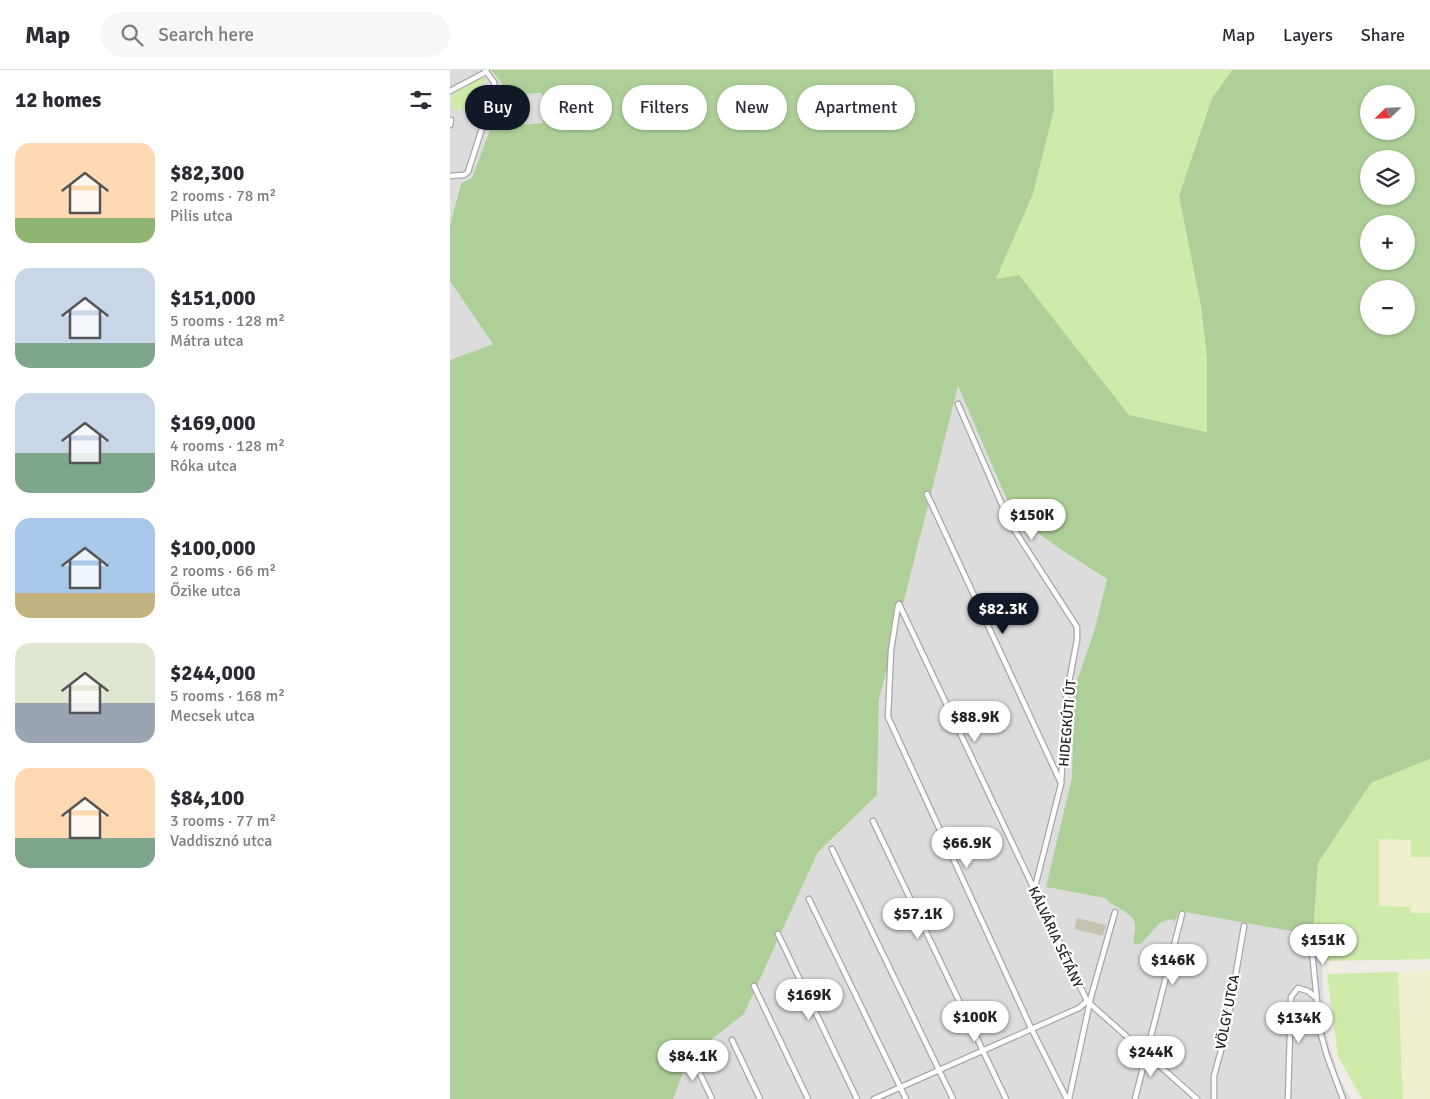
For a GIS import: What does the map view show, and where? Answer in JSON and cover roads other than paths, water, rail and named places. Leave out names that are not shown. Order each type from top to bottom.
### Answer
[{"type":"street","points":[[450,91],[485,71],[494,82],[494,94],[468,172],[464,175],[450,176]]},
{"type":"street","name":"HIDEGKÚTI ÚT","points":[[958,404],[1010,523],[1077,627],[1077,640],[1066,698],[1061,784],[1034,890]]},
{"type":"street","points":[[927,494],[1061,784]]},
{"type":"street","name":"KÁLVÁRIA SÉTÁNY","points":[[1030,1028],[888,717],[891,650],[898,604],[1089,1003],[1197,1099]]},
{"type":"street","points":[[873,821],[1006,1099]]},
{"type":"street","points":[[832,849],[953,1099]]},
{"type":"street","points":[[809,899],[906,1099]]},
{"type":"street","points":[[1068,1099],[1089,1003],[1115,912]]},
{"type":"street","points":[[1135,1099],[1182,914]]},
{"type":"street","name":"VÖLGY UTCA","points":[[1214,1099],[1214,1076],[1226,1032],[1244,926]]},
{"type":"street","points":[[778,934],[857,1099]]},
{"type":"street","points":[[1308,943],[1313,962],[1315,997],[1327,1056],[1343,1099]]},
{"type":"street","points":[[754,986],[808,1099]]},
{"type":"street","points":[[1288,1099],[1291,997],[1294,991],[1302,988],[1315,997]]},
{"type":"street","points":[[874,1099],[1089,1003]]},
{"type":"street","points":[[1030,1028],[1068,1099]]},
{"type":"street","points":[[732,1040],[760,1099]]},
{"type":"street","points":[[692,1056],[712,1099]]}]
